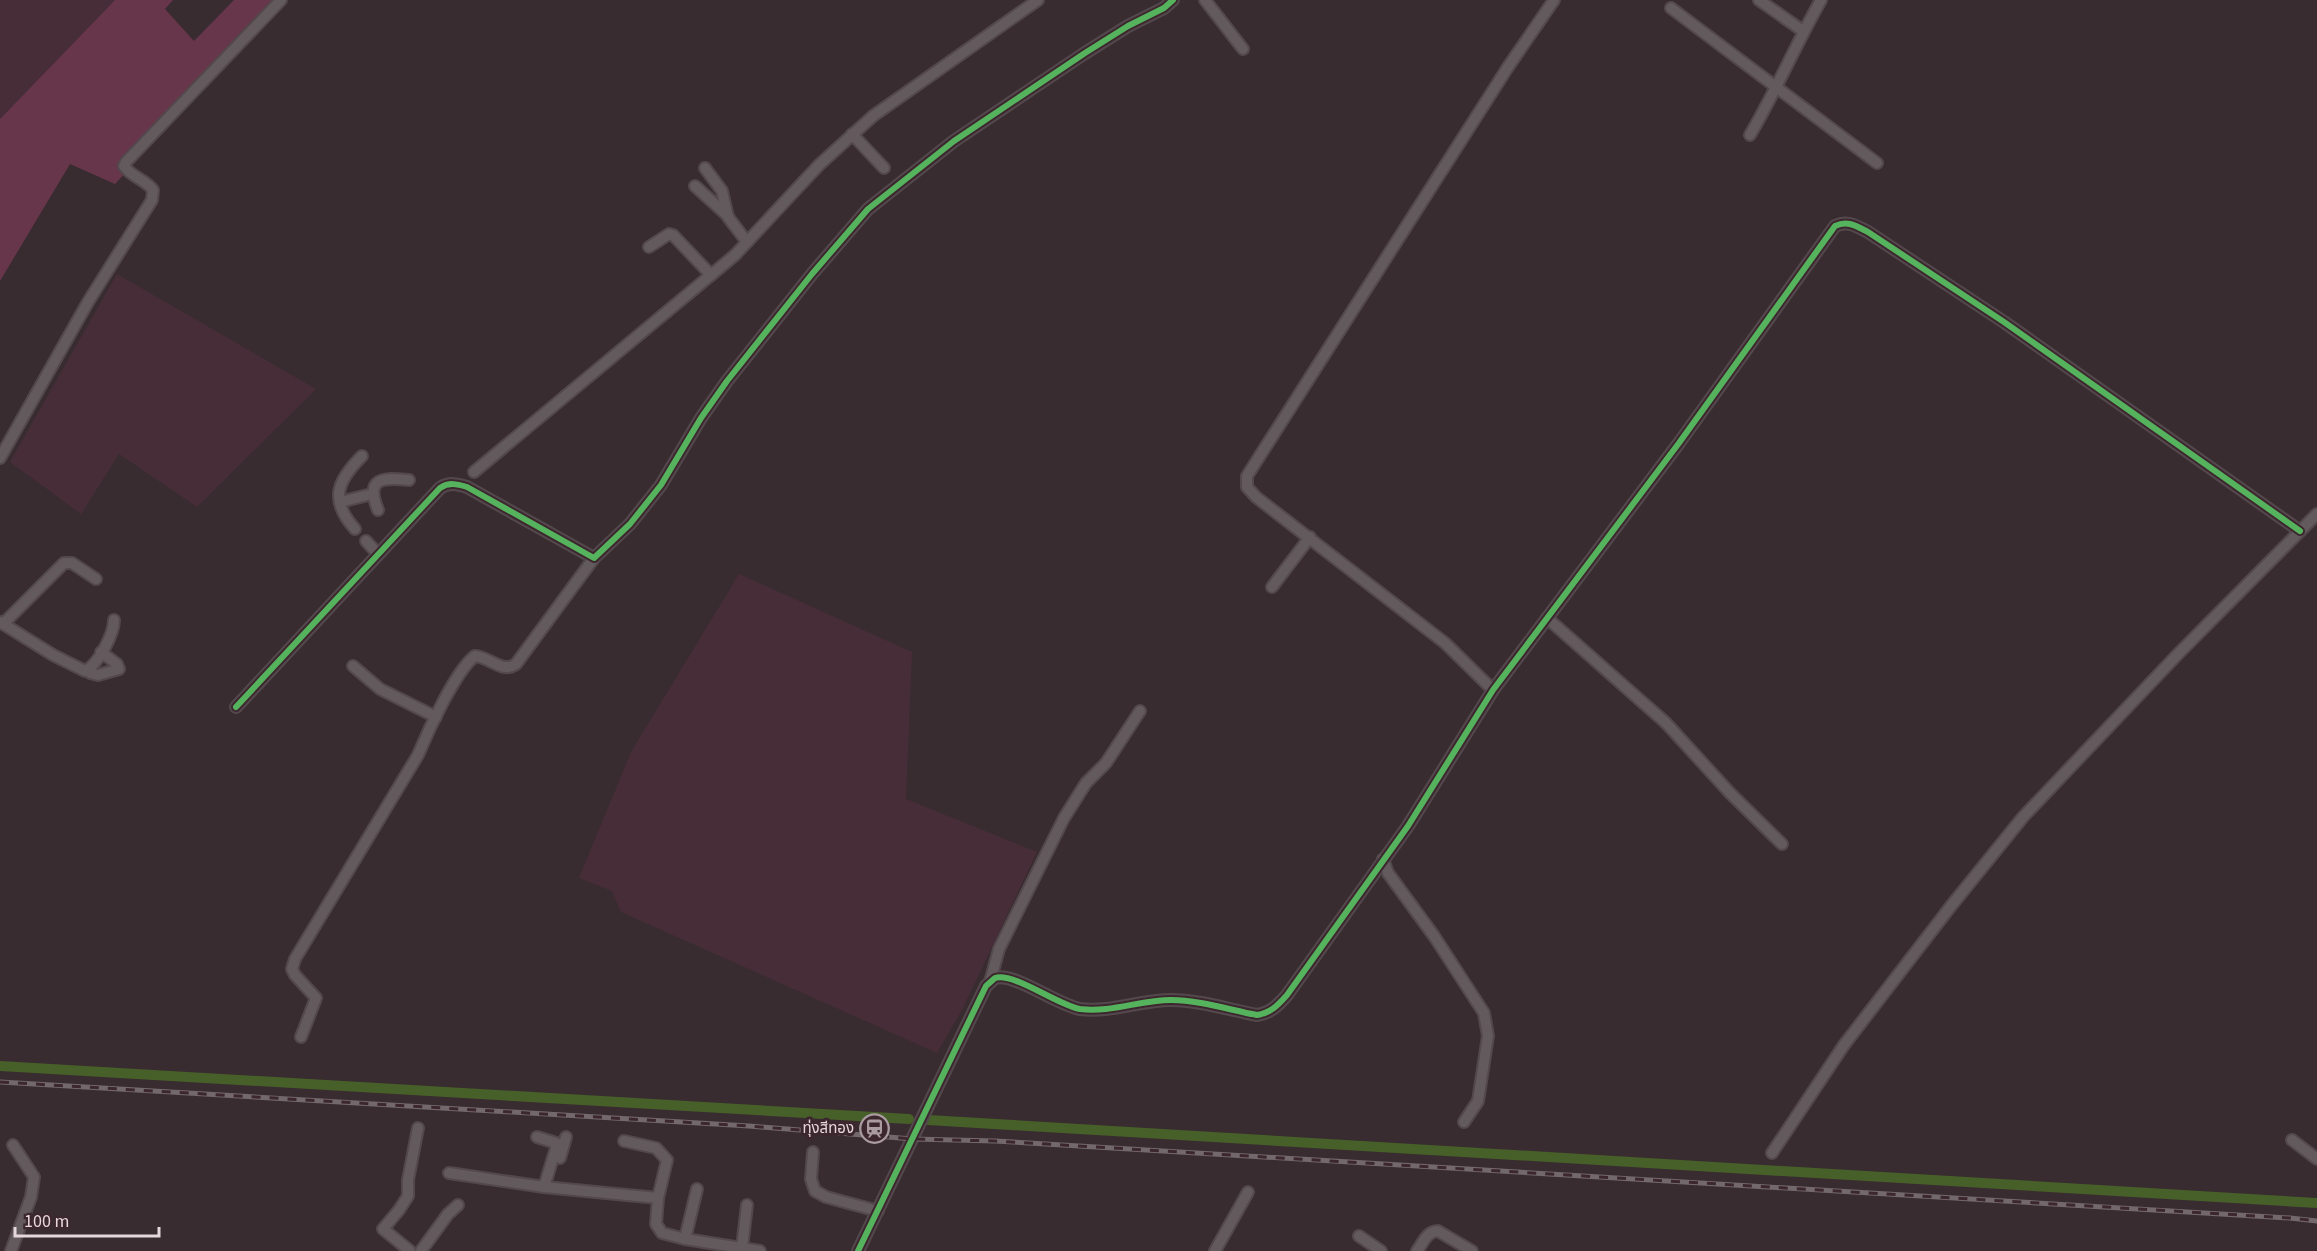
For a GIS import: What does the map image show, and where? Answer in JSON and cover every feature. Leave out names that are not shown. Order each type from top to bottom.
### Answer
[{"type":"street","points":[[0,458],[88,302],[152,200],[153,190],[150,185],[127,171],[124,166],[126,162],[281,0]]},
{"type":"street","points":[[474,472],[711,275],[747,242],[819,165],[852,134],[894,99],[1038,0]]},
{"type":"street","points":[[301,1037],[316,998],[295,975],[292,969],[295,959],[418,755],[436,717],[469,662],[475,656],[504,668],[516,664],[594,558],[630,524],[661,485],[700,418],[727,381],[812,274],[868,209],[954,141],[1085,52],[1164,8],[1173,0]]},
{"type":"street","points":[[1205,0],[1243,49]]},
{"type":"street","points":[[1492,690],[1445,643],[1256,497],[1247,487],[1247,476],[1508,67],[1554,0]]},
{"type":"street","points":[[1759,0],[1803,31]]},
{"type":"street","points":[[1750,135],[1821,0]]},
{"type":"street","points":[[1671,8],[1877,163]]},
{"type":"street","points":[[852,134],[884,168]]},
{"type":"street","points":[[705,168],[722,191],[729,217]]},
{"type":"street","points":[[695,186],[729,217],[747,242]]},
{"type":"street","points":[[858,1251],[986,986],[1000,976],[1063,1004],[1099,1010],[1172,1000],[1257,1015],[1266,1014],[1287,995],[1407,826],[1492,690],[1679,443],[1830,231],[1841,223],[1850,223],[1868,232],[1994,315],[2300,531]]},
{"type":"street","points":[[649,247],[665,236],[674,235],[711,275]]},
{"type":"street","points":[[355,529],[346,519],[340,502],[341,481],[347,471],[362,456]]},
{"type":"street","points":[[378,510],[372,494],[374,485],[384,479],[409,480]]},
{"type":"street","points":[[236,706],[446,484],[467,487],[594,558]]},
{"type":"street","points":[[340,502],[372,494]]},
{"type":"street","points":[[1772,1153],[1844,1046],[1951,906],[2023,817],[2178,654],[2317,514]]},
{"type":"street","points":[[1272,587],[1310,537]]},
{"type":"street","points":[[366,541],[378,554]]},
{"type":"street","points":[[96,579],[72,563],[64,563],[2,623],[71,665],[88,670],[90,674],[99,675],[119,669],[117,664],[101,652]]},
{"type":"street","points":[[1546,618],[1666,723],[1730,794],[1782,844]]},
{"type":"street","points":[[88,670],[112,633],[114,620]]},
{"type":"street","points":[[352,666],[380,689],[436,717]]},
{"type":"street","points":[[990,982],[999,949],[1064,818],[1086,783],[1106,763],[1140,711]]},
{"type":"street","points":[[1383,860],[1388,873],[1434,936],[1484,1013],[1488,1036],[1478,1101],[1464,1122]]},
{"type":"street","points":[[410,1251],[382,1229],[403,1206],[408,1196],[408,1180],[418,1128]]},
{"type":"street","points":[[537,1137],[556,1143],[547,1187]]},
{"type":"street","points":[[547,1187],[566,1137]]},
{"type":"street","points":[[2292,1140],[2317,1159]]},
{"type":"street","points":[[624,1141],[656,1148],[667,1160],[658,1198],[656,1224],[658,1230],[685,1239],[760,1251]]},
{"type":"street","points":[[11,1251],[32,1197],[34,1177],[13,1145]]},
{"type":"street","points":[[813,1152],[811,1179],[815,1191],[826,1197],[878,1211]]},
{"type":"street","points":[[449,1173],[547,1187],[658,1198]]},
{"type":"street","points":[[685,1239],[697,1190]]},
{"type":"street","points":[[1215,1251],[1248,1192]]},
{"type":"street","points":[[421,1251],[442,1220],[458,1205]]},
{"type":"street","points":[[742,1248],[747,1205]]},
{"type":"street","points":[[1417,1251],[1432,1231],[1438,1231],[1472,1251]]},
{"type":"street","points":[[1359,1236],[1381,1251]]},
{"type":"shaded area","points":[[0,0],[115,0],[0,119]]},
{"type":"shaded area","points":[[115,0],[173,0],[165,9],[194,41],[234,0],[287,0],[115,184],[70,164],[0,281],[0,119]]},
{"type":"shaded area","points":[[117,274],[316,389],[197,507],[119,454],[81,514],[10,462]]},
{"type":"shaded area","points":[[739,574],[912,652],[906,799],[1037,852],[962,1010],[937,1053],[621,912],[612,891],[579,878],[631,752]]},
{"type":"waterway","points":[[0,1066],[909,1119]]},
{"type":"waterway","points":[[928,1120],[2317,1203]]},
{"type":"railway","points":[[0,1082],[749,1126],[913,1139],[995,1141],[2317,1221]]},
{"type":"cycle path","points":[[236,707],[443,486],[453,484],[467,487],[594,558],[630,524],[661,485],[701,418],[727,381],[812,274],[868,209],[954,141],[1085,53],[1128,26],[1164,8],[1173,0]]},
{"type":"cycle path","points":[[858,1251],[986,986],[995,978],[1003,977],[1013,980],[1060,1002],[1080,1009],[1092,1010],[1182,1000],[1257,1015],[1270,1010],[1287,995],[1408,826],[1493,690],[1679,443],[1835,226],[1848,224],[1868,232],[2004,322],[2300,531]]},
{"type":"place","name":"ทุ่งสีทอง","points":[[875,1128]]}]
